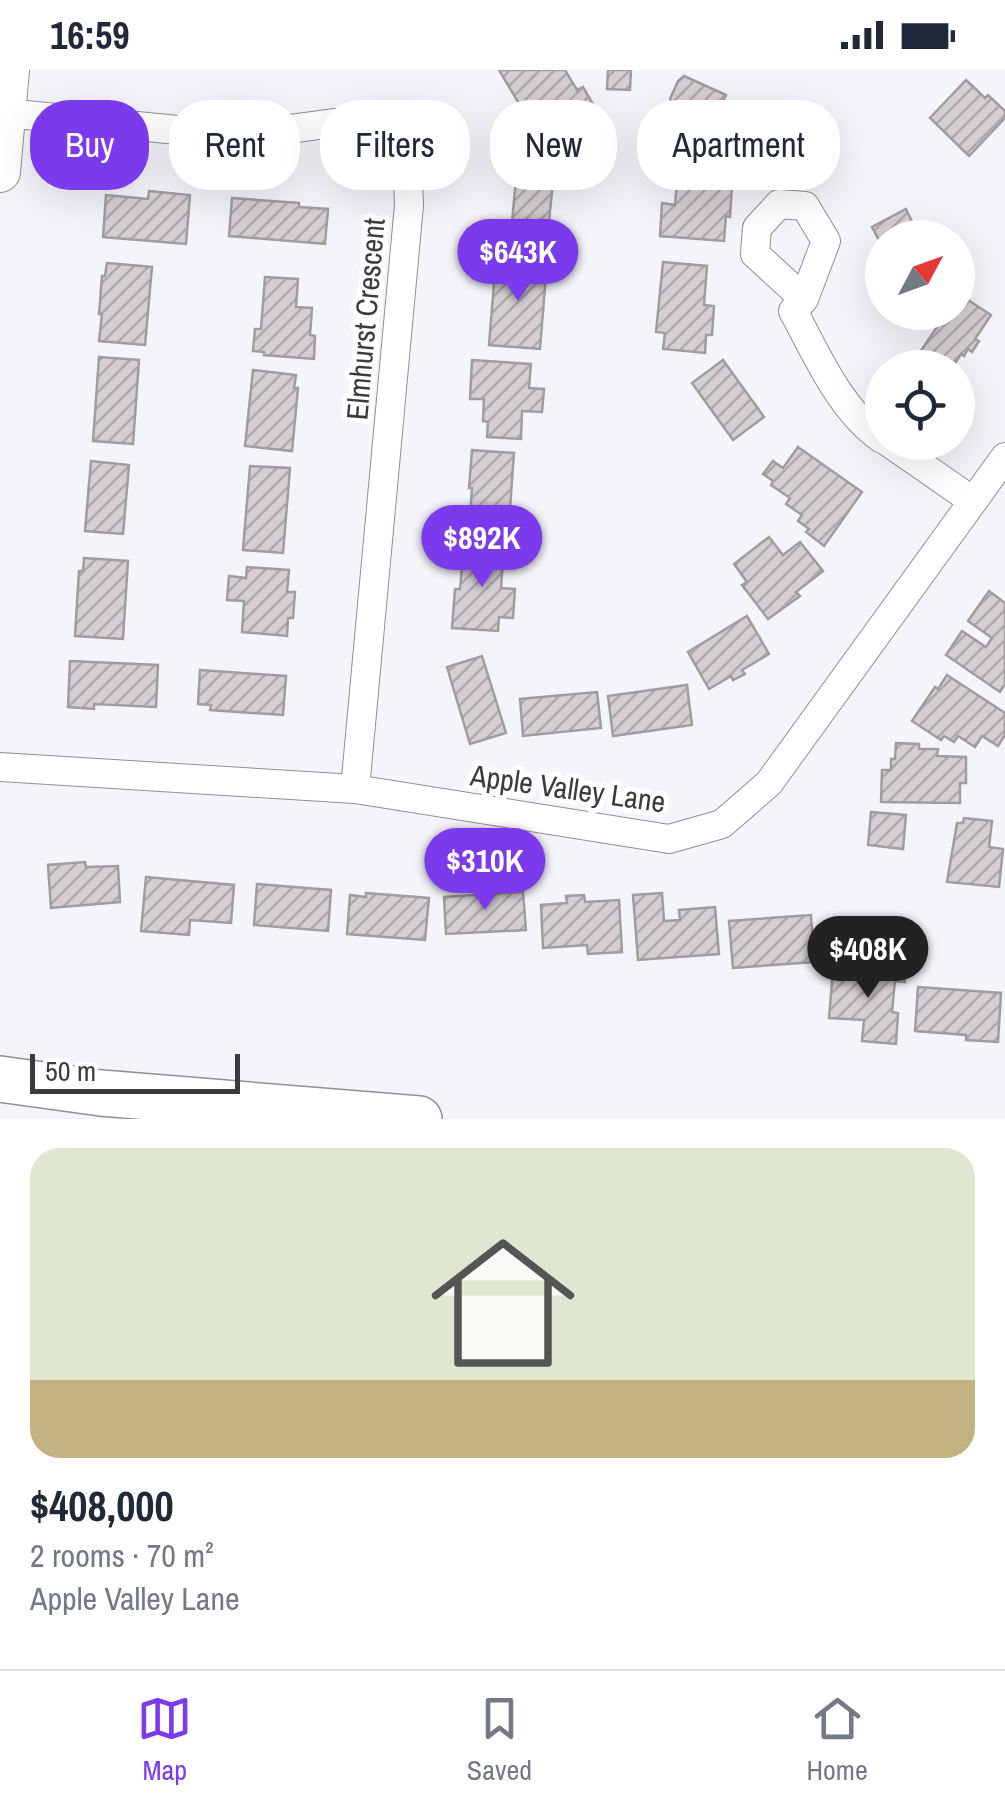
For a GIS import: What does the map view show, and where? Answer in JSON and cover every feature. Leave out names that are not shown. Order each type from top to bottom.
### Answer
[{"type":"main road","points":[[0,172],[9,70]]},
{"type":"main road","points":[[0,1079],[100,1093],[419,1119]]},
{"type":"street","name":"Elmhurst Crescent","points":[[6,112],[238,136],[334,123],[384,122],[407,153],[409,205],[355,789]]},
{"type":"street","points":[[804,299],[793,311],[835,387],[865,425]]},
{"type":"street","name":"Apple Valley Lane","points":[[0,767],[355,789],[669,839],[722,824],[769,783],[1005,456]]},
{"type":"street","points":[[913,460],[973,501]]},
{"type":"building","points":[[499,70],[565,70],[577,90],[583,87],[591,100],[517,100]]},
{"type":"building","points":[[608,70],[631,70],[630,90],[607,89]]},
{"type":"building","points":[[684,76],[726,95],[724,100],[670,100]]},
{"type":"building","points":[[966,80],[1005,111],[1005,118],[969,156],[930,118]]},
{"type":"building","points":[[515,190],[552,190],[546,250],[510,246]]},
{"type":"building","points":[[676,190],[732,190],[724,241],[660,236],[662,203],[675,205]]},
{"type":"building","points":[[149,191],[190,195],[186,244],[103,237],[106,195],[148,199]]},
{"type":"building","points":[[232,198],[328,209],[325,244],[229,236]]},
{"type":"building","points":[[906,209],[911,220],[885,220]]},
{"type":"building","points":[[496,258],[547,262],[540,349],[489,345]]},
{"type":"building","points":[[663,262],[707,266],[704,305],[714,306],[712,335],[706,335],[705,353],[663,349],[665,333],[656,332]]},
{"type":"building","points":[[107,263],[152,267],[145,345],[99,341],[102,276]]},
{"type":"building","points":[[265,277],[298,279],[296,307],[312,308],[310,335],[315,336],[314,359],[253,351],[255,329],[261,329]]},
{"type":"building","points":[[975,304],[991,315],[975,339],[979,341],[973,350],[921,350],[935,330],[975,330]]},
{"type":"building","points":[[99,357],[139,360],[133,444],[93,441]]},
{"type":"building","points":[[472,360],[531,364],[529,388],[544,389],[542,412],[522,411],[521,439],[487,437],[484,399],[470,399]]},
{"type":"building","points":[[723,360],[764,417],[733,440],[692,383]]},
{"type":"building","points":[[253,370],[296,375],[292,451],[245,446]]},
{"type":"building","points":[[798,447],[862,492],[824,546],[798,521],[802,515],[786,504],[790,498],[763,474],[773,461],[783,468]]},
{"type":"building","points":[[472,450],[514,453],[508,536],[473,534],[469,488]]},
{"type":"building","points":[[91,461],[129,465],[123,534],[85,531]]},
{"type":"building","points":[[250,466],[290,468],[283,553],[243,550]]},
{"type":"building","points":[[769,537],[783,555],[800,542],[823,571],[796,592],[800,596],[768,619],[742,585],[747,582],[734,564]]},
{"type":"building","points":[[464,544],[504,547],[501,588],[515,589],[513,618],[499,617],[498,631],[452,628]]},
{"type":"building","points":[[84,558],[128,561],[123,639],[75,636],[79,571],[83,571]]},
{"type":"building","points":[[247,567],[289,570],[287,592],[295,592],[287,636],[242,632],[244,601],[227,600],[229,576],[246,578]]},
{"type":"building","points":[[989,591],[1005,603],[1005,684],[1000,692],[946,655],[962,631],[986,647],[992,638],[968,621]]},
{"type":"building","points":[[747,616],[769,654],[742,670],[745,674],[733,680],[731,676],[709,689],[688,652]]},
{"type":"building","points":[[482,656],[506,733],[470,744],[447,667]]},
{"type":"building","points":[[70,661],[158,665],[156,707],[68,707]]},
{"type":"building","points":[[200,670],[286,676],[283,715],[210,710],[211,705],[198,704]]},
{"type":"building","points":[[947,675],[1005,713],[1005,735],[998,746],[982,736],[975,747],[958,736],[954,742],[944,736],[941,740],[912,721]]},
{"type":"building","points":[[687,685],[692,725],[613,736],[608,696]]},
{"type":"building","points":[[597,692],[601,728],[523,736],[520,699]]},
{"type":"building","points":[[896,743],[938,749],[937,756],[966,757],[966,783],[960,783],[960,803],[881,802],[882,770],[891,770]]},
{"type":"building","points":[[871,812],[906,815],[903,849],[868,845]]},
{"type":"building","points":[[964,818],[992,821],[989,847],[1003,849],[999,887],[947,882],[957,823],[963,823]]},
{"type":"building","points":[[85,862],[86,867],[118,866],[120,902],[51,908],[48,865]]},
{"type":"building","points":[[146,877],[234,885],[231,923],[190,920],[189,935],[141,931]]},
{"type":"building","points":[[257,884],[331,890],[328,931],[254,925]]},
{"type":"building","points":[[523,892],[526,930],[446,934],[444,897]]},
{"type":"building","points":[[366,893],[429,898],[425,940],[347,934],[350,895],[366,897]]},
{"type":"building","points":[[662,893],[664,921],[680,920],[679,910],[715,907],[719,954],[638,960],[633,895]]},
{"type":"building","points":[[584,895],[585,902],[619,900],[622,952],[588,954],[587,945],[543,948],[541,905],[567,903],[566,896]]},
{"type":"building","points":[[811,915],[814,962],[733,968],[729,921]]},
{"type":"building","points":[[873,965],[905,968],[905,982],[895,981],[892,1012],[898,1013],[896,1044],[862,1041],[864,1020],[829,1018],[833,970],[872,973]]},
{"type":"building","points":[[918,987],[1001,993],[998,1042],[915,1031]]}]
